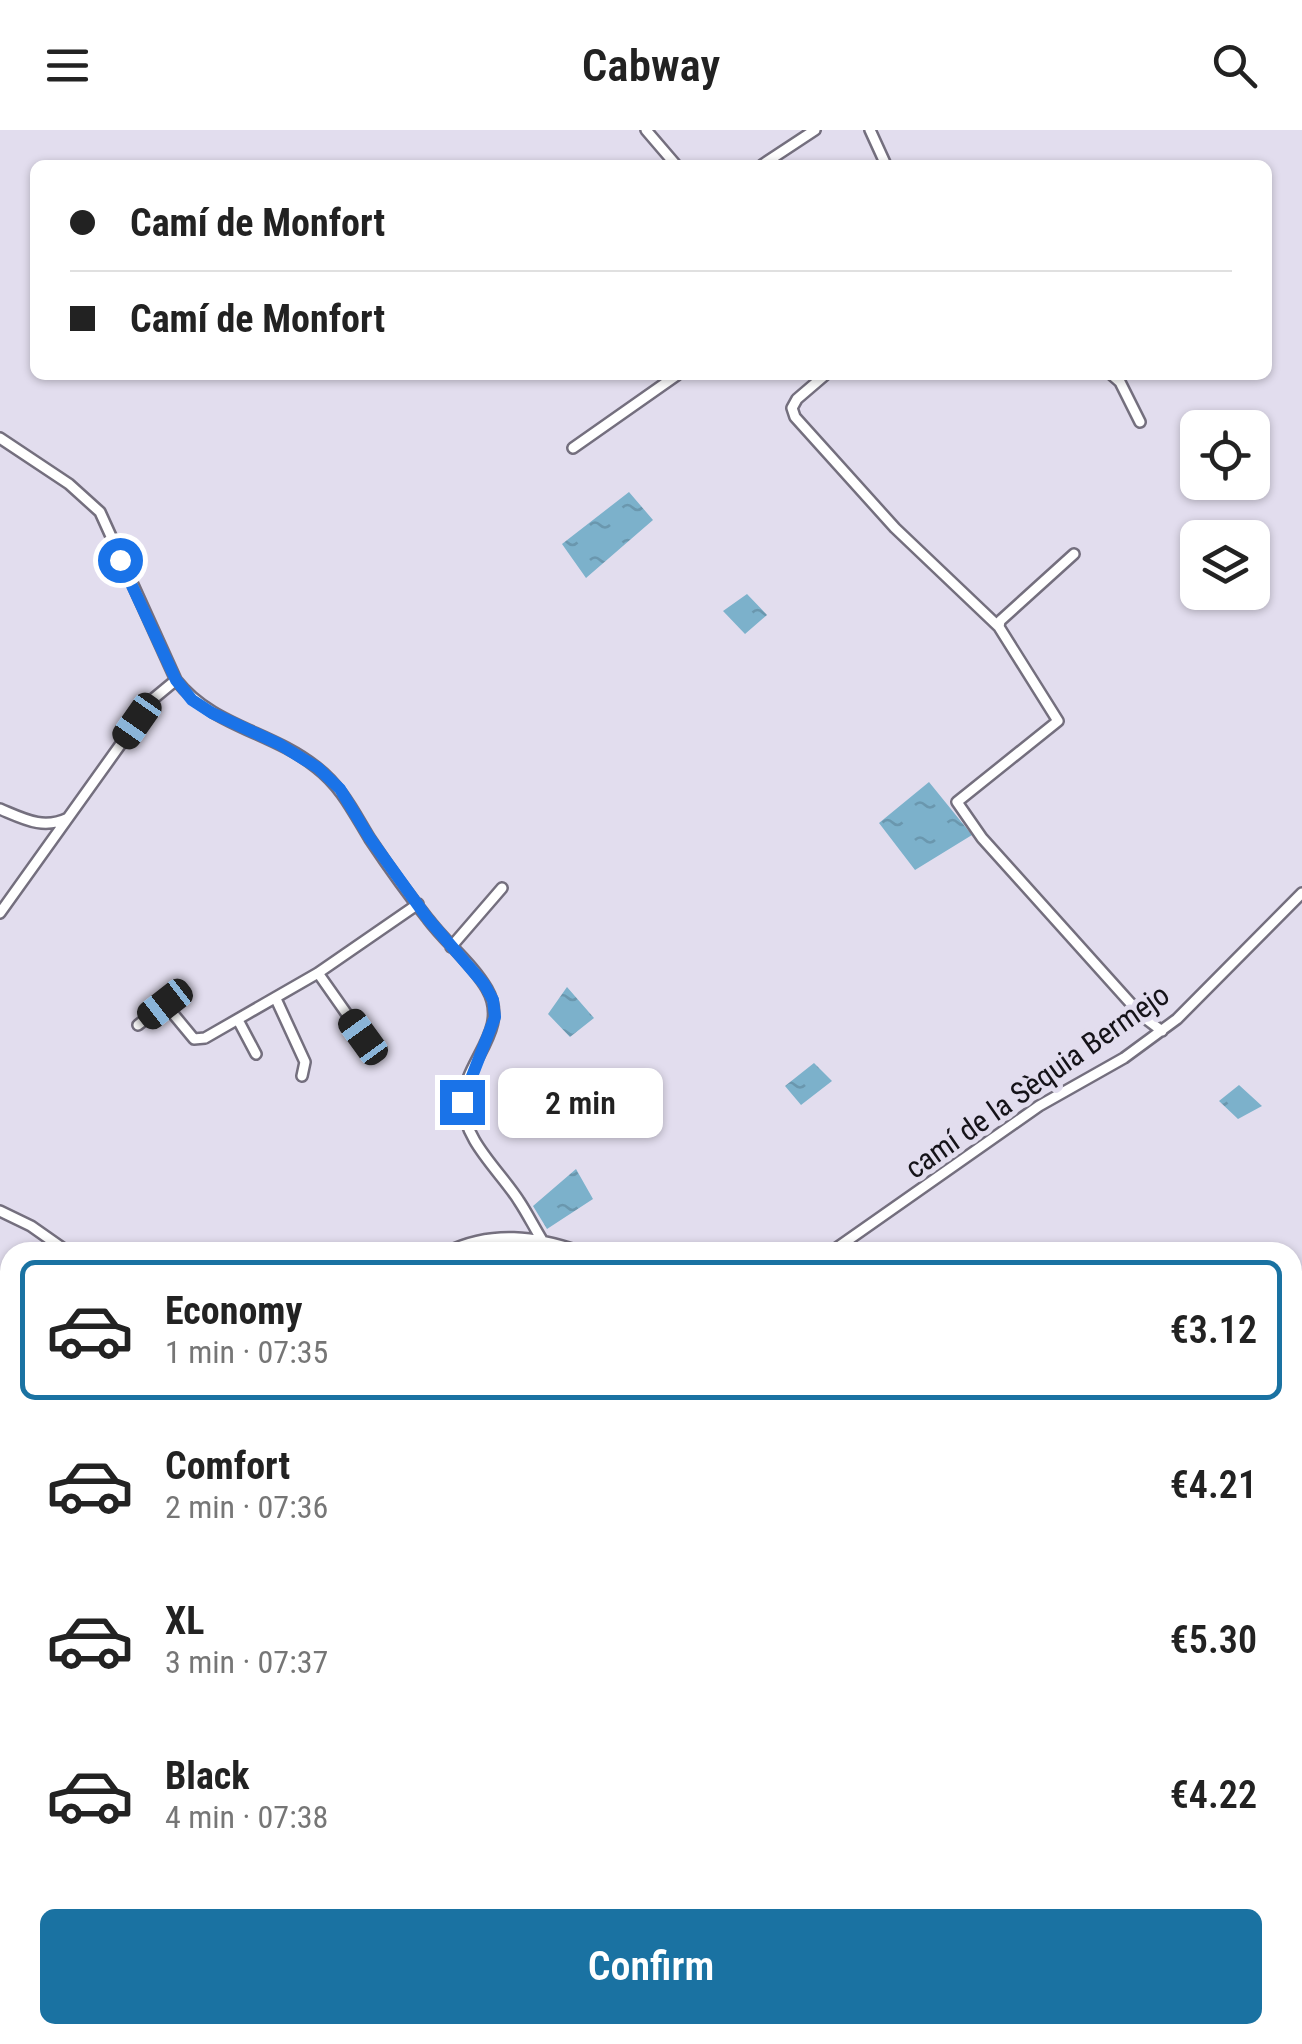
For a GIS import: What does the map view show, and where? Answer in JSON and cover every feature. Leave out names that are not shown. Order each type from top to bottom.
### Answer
[{"type":"street","points":[[646,130],[672,160]]},
{"type":"street","points":[[769,160],[814,130]]},
{"type":"street","points":[[870,130],[884,160]]},
{"type":"street","points":[[572,448],[669,380]]},
{"type":"street","points":[[820,380],[797,399],[792,408],[795,417],[895,528],[998,626],[1058,722],[958,802],[982,838],[1142,1016],[1162,1031]]},
{"type":"street","points":[[1118,380],[1140,422]]},
{"type":"street","points":[[0,438],[69,484],[100,512],[176,680],[200,706],[279,744],[318,768],[340,789],[418,904],[484,984],[493,1000],[495,1017],[462,1102],[476,1143],[542,1240]]},
{"type":"street","points":[[998,626],[1074,554]]},
{"type":"street","points":[[0,913],[153,699],[176,680]]},
{"type":"street","points":[[0,809],[38,824],[53,825],[68,818]]},
{"type":"street","points":[[452,947],[502,888]]},
{"type":"street","name":"camí de la Sèquia Bermejo","points":[[844,1242],[1039,1106],[1124,1058],[1178,1020],[1302,893]]},
{"type":"street","points":[[138,1025],[165,1004],[194,1039],[204,1038],[318,973],[418,904]]},
{"type":"street","points":[[318,973],[363,1037]]},
{"type":"street","points":[[276,999],[305,1062],[302,1076]]},
{"type":"street","points":[[238,1020],[256,1054]]},
{"type":"street","points":[[0,1211],[54,1242]]},
{"type":"street","points":[[473,1242],[484,1238],[548,1242]]},
{"type":"water","points":[[629,492],[653,520],[586,578],[562,544]]},
{"type":"water","points":[[747,594],[767,615],[745,634],[723,611]]},
{"type":"water","points":[[929,782],[972,835],[915,870],[879,823]]},
{"type":"water","points":[[567,987],[594,1018],[570,1037],[548,1014]]},
{"type":"water","points":[[814,1063],[832,1081],[801,1105],[785,1086]]},
{"type":"water","points":[[1239,1085],[1262,1106],[1238,1119],[1219,1101]]},
{"type":"water","points":[[576,1169],[593,1199],[547,1229],[533,1206]]},
{"type":"route","points":[[120,560],[176,680],[192,700],[300,755],[340,789],[428,919],[484,984],[493,1000],[495,1017],[462,1102]]}]
